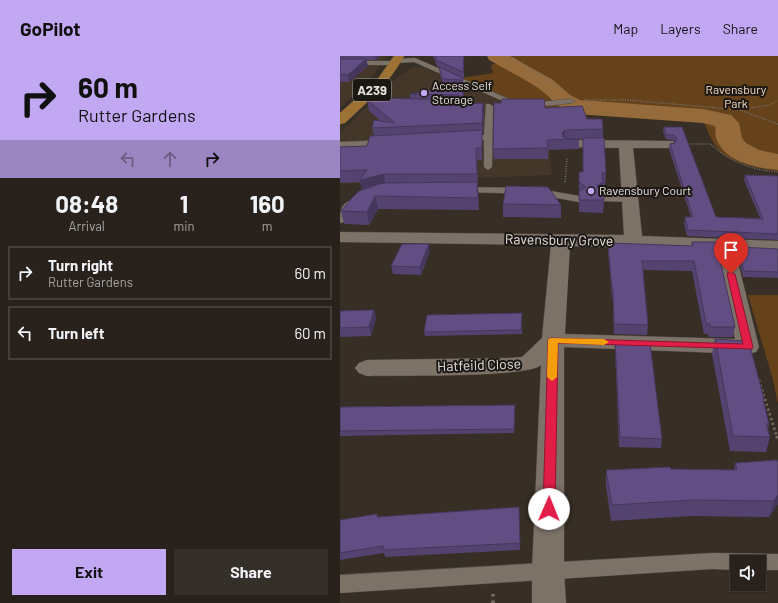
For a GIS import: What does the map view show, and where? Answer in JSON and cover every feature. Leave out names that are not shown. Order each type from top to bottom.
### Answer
[{"type":"main road","name":"A239","points":[[340,120],[364,102],[397,60]]},
{"type":"street","points":[[574,144],[668,144]]},
{"type":"street","points":[[626,144],[633,241]]},
{"type":"street","name":"Ravensbury Grove","points":[[340,237],[561,239],[778,247]]},
{"type":"street","points":[[549,603],[548,571],[553,340],[561,239]]},
{"type":"street","points":[[553,340],[748,347],[724,245]]},
{"type":"street","name":"Hatfeild Close","points":[[367,368],[510,366],[529,363],[553,340]]},
{"type":"lane","points":[[340,63],[415,60],[507,101],[517,104],[538,105],[571,101]]},
{"type":"lane","points":[[488,167],[489,106]]},
{"type":"lane","points":[[458,139],[488,137]]},
{"type":"lane","points":[[340,145],[392,142]]},
{"type":"lane","points":[[454,191],[534,191],[579,198]]},
{"type":"lane","points":[[340,220],[348,206],[359,198]]},
{"type":"lane","points":[[602,199],[630,199]]},
{"type":"lane","points":[[340,584],[712,561],[778,562]]},
{"type":"path","points":[[510,56],[561,88],[571,101],[628,100],[740,110],[770,105],[778,100]]},
{"type":"path","points":[[740,110],[778,124]]},
{"type":"path","points":[[565,197],[567,158],[577,152],[574,144]]},
{"type":"path","points":[[668,144],[711,144],[719,153],[744,165],[778,172]]},
{"type":"path","points":[[748,347],[778,441]]},
{"type":"path","points":[[493,603],[494,592]]},
{"type":"shaded area","points":[[340,56],[387,56],[367,83],[340,108]]},
{"type":"shaded area","points":[[412,67],[424,67],[502,102],[527,106],[545,106],[552,175],[340,184],[340,133],[392,82]]},
{"type":"green space","name":"Ravensbury Park","points":[[493,56],[778,56],[778,171],[747,165],[730,158],[719,150],[714,144],[704,122],[545,110],[546,103],[511,100],[461,78],[493,73],[491,65],[501,62]]},
{"type":"green space","points":[[748,295],[778,295],[778,404],[773,380]]},
{"type":"building","points":[[435,56],[464,56],[463,72],[436,60]]},
{"type":"building","points":[[340,59],[366,59],[348,75],[340,74]]},
{"type":"building","points":[[439,67],[463,78],[463,80],[443,79]]},
{"type":"building","points":[[463,85],[463,97],[458,95],[410,94]]},
{"type":"building","points":[[380,98],[458,100],[462,98],[462,104],[483,103],[482,123],[372,128],[374,120],[395,123],[367,100]]},
{"type":"building","points":[[502,99],[544,99],[545,108],[582,106],[587,119],[602,119],[603,129],[565,130],[562,133],[564,138],[579,139],[547,140],[548,148],[493,149],[494,103],[501,103]]},
{"type":"building","points":[[664,127],[682,127],[716,217],[763,219],[745,175],[778,176],[778,234],[688,230],[685,217],[693,217],[670,144],[675,143],[677,138],[674,135],[666,135]]},
{"type":"building","points":[[482,130],[482,148],[476,148],[477,174],[384,174],[360,180],[367,170],[340,171],[340,147],[367,146],[370,136]]},
{"type":"building","points":[[583,138],[604,138],[606,173],[602,173],[603,182],[597,186],[599,190],[603,190],[604,200],[579,200],[579,191],[586,187],[579,182],[579,172],[583,172]]},
{"type":"building","points":[[477,182],[478,198],[375,196],[367,212],[341,211],[359,191],[384,183]]},
{"type":"building","points":[[506,186],[548,187],[561,205],[503,204]]},
{"type":"building","points":[[692,242],[716,242],[735,327],[710,327],[710,324],[706,323],[694,261],[642,261],[648,325],[614,324],[613,289],[608,243],[693,246]]},
{"type":"building","points":[[402,244],[429,244],[420,267],[391,266]]},
{"type":"building","points":[[738,247],[778,249],[778,272],[744,271]]},
{"type":"building","points":[[374,310],[369,327],[340,328],[340,311]]},
{"type":"building","points":[[522,313],[521,330],[424,332],[427,315]]},
{"type":"building","points":[[715,339],[744,341],[745,346],[750,346],[764,399],[769,424],[766,424],[770,437],[733,436]]},
{"type":"building","points":[[615,342],[650,343],[662,439],[620,437]]},
{"type":"building","points":[[515,405],[514,429],[340,431],[340,407]]},
{"type":"building","points":[[777,460],[778,495],[774,501],[694,500],[612,505],[606,470],[670,467],[671,469],[737,470],[735,463]]},
{"type":"building","points":[[519,507],[520,543],[383,550],[383,546],[340,553],[340,520],[377,514],[377,517]]},
{"type":"waterway","points":[[496,56],[546,84],[562,99],[576,107],[703,116],[723,120],[727,123],[729,138],[732,144],[737,148],[750,156],[778,162]]},
{"type":"slow traffic","points":[[552,377],[553,340],[604,342]]},
{"type":"place","name":"Access Self Storage","points":[[424,93]]},
{"type":"place","name":"Ravensbury Court","points":[[591,191]]},
{"type":"route","points":[[549,509],[553,340],[748,347],[731,274]]}]
